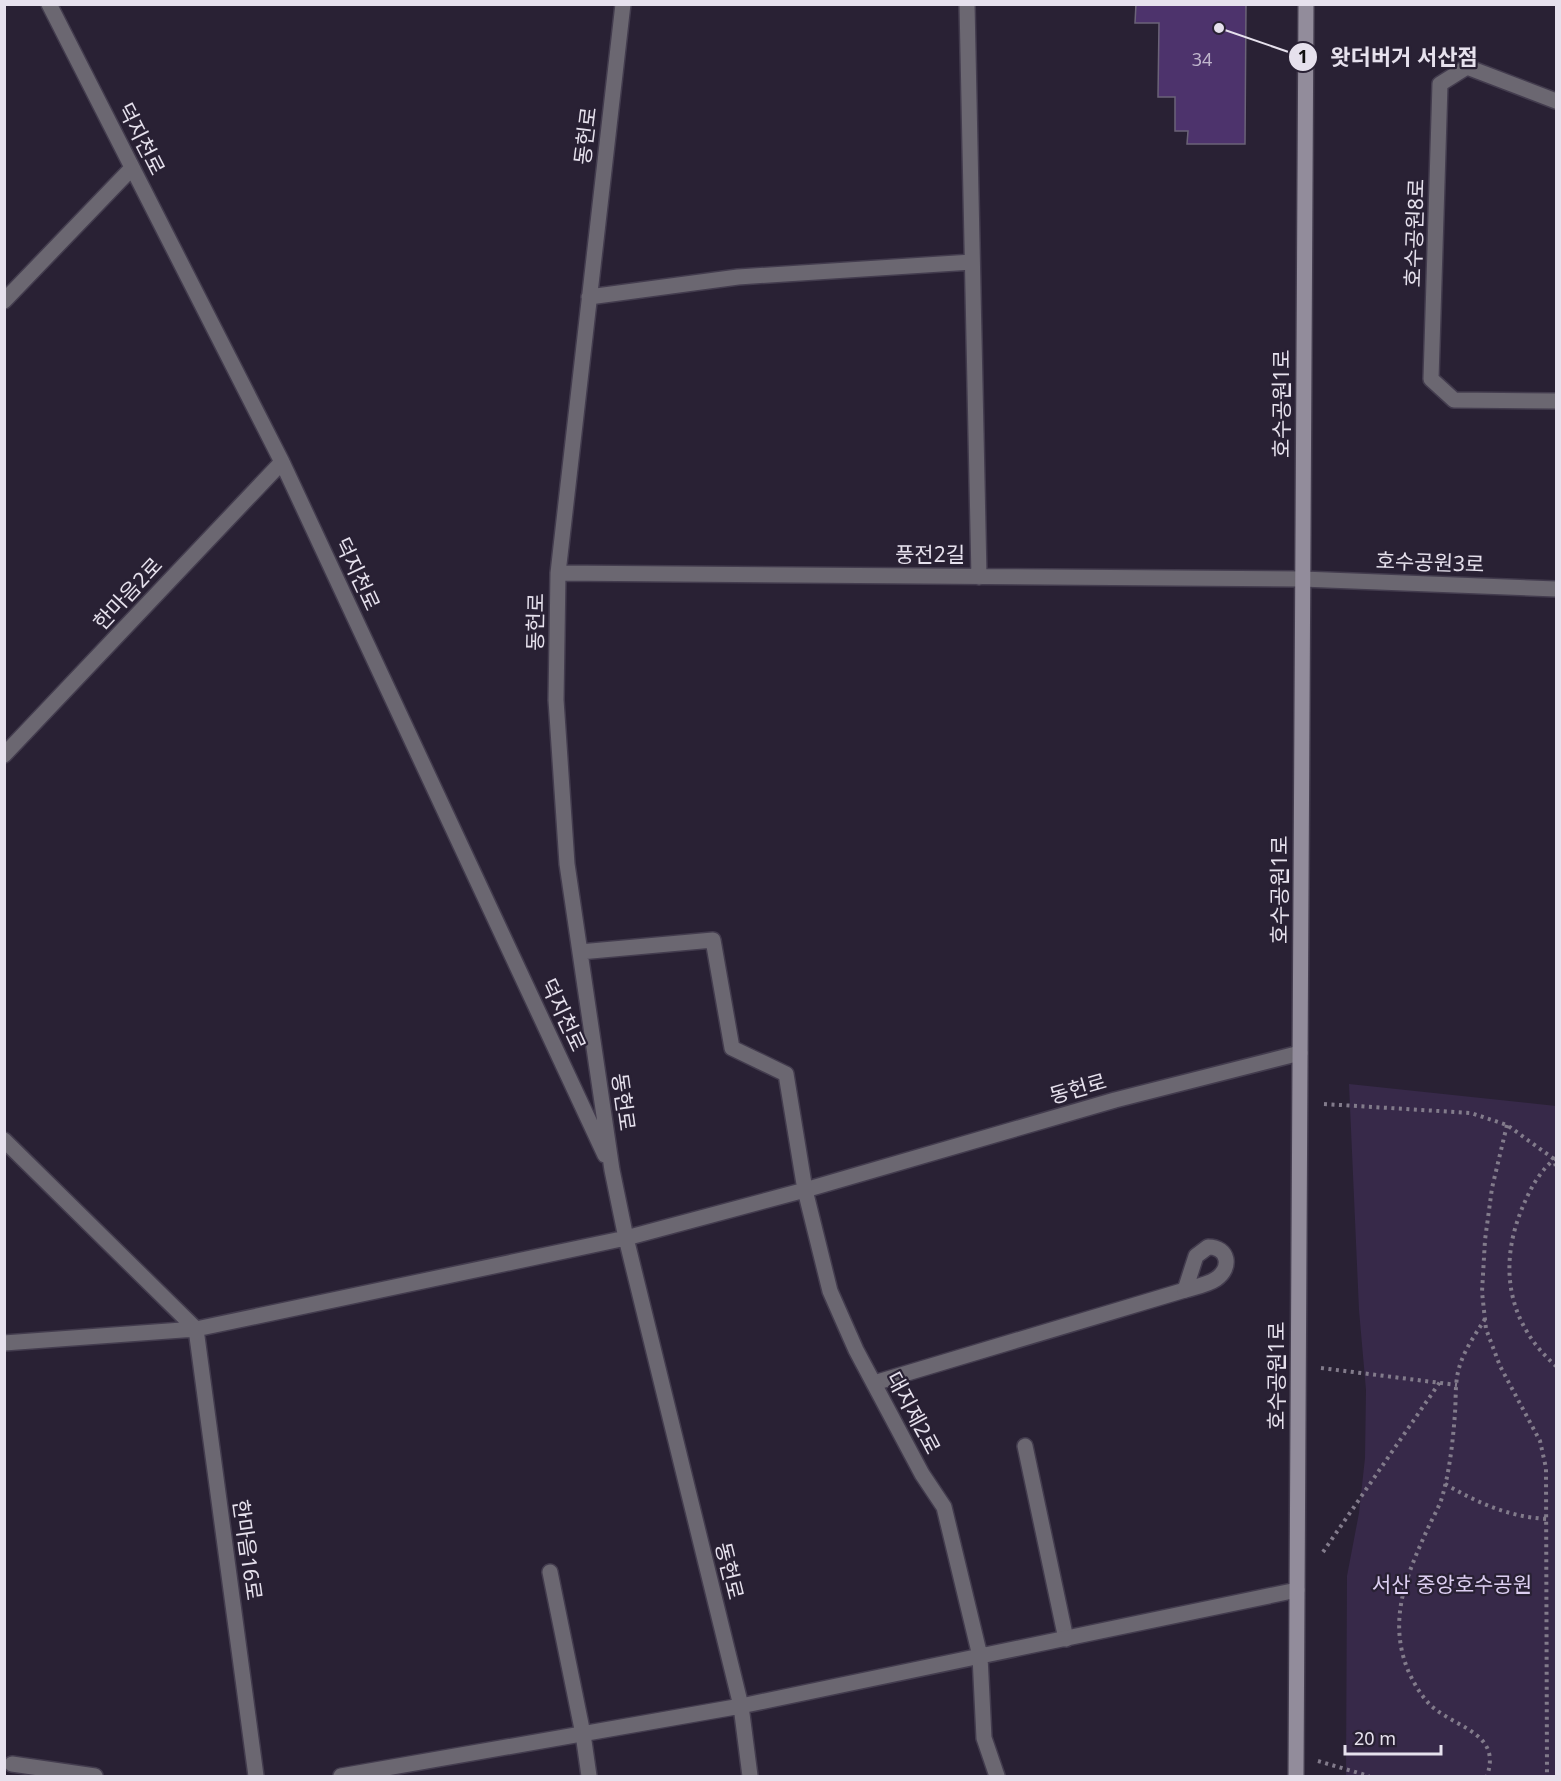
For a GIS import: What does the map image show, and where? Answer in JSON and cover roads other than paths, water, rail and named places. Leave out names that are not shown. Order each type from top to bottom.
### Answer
[{"type":"main road","name":"호수공원1로","points":[[1296,1776],[1305,4]]},
{"type":"street","name":"덕지천로","points":[[49,4],[282,462],[612,1170]]},
{"type":"street","name":"동헌로","points":[[623,4],[558,573],[556,700],[567,864],[612,1170],[626,1238],[741,1706],[750,1776]]},
{"type":"street","points":[[967,4],[979,576]]},
{"type":"street","name":"호수공원8로","points":[[1557,101],[1467,67],[1440,84],[1431,379],[1454,400],[1557,401]]},
{"type":"street","points":[[4,301],[132,168]]},
{"type":"street","points":[[589,297],[738,277],[972,262]]},
{"type":"street","name":"한마음2로","points":[[4,754],[282,462]]},
{"type":"street","name":"풍전2길","points":[[558,573],[1302,579]]},
{"type":"street","name":"호수공원3로","points":[[1302,579],[1557,589]]},
{"type":"street","name":"대지제2로","points":[[580,952],[713,940],[732,1048],[786,1074],[805,1190],[830,1291],[856,1350],[922,1474],[944,1508],[980,1656],[984,1738],[997,1776]]},
{"type":"street","name":"동헌로","points":[[626,1238],[805,1190],[1115,1100],[1300,1053]]},
{"type":"street","points":[[4,1140],[196,1329]]},
{"type":"street","points":[[4,1343],[196,1329],[626,1238]]},
{"type":"street","points":[[874,1383],[1185,1290]]},
{"type":"street","name":"한마음16로","points":[[196,1329],[256,1776]]},
{"type":"street","points":[[1025,1446],[1066,1639]]},
{"type":"street","points":[[550,1572],[583,1734],[589,1776]]},
{"type":"street","points":[[341,1776],[741,1706],[1297,1590]]},
{"type":"street","points":[[11,1765],[95,1776]]},
{"type":"place","name":"왓더버거 서산점","points":[[1219,28]]},
{"type":"park label","name":"서산 중앙호수공원","points":[[1452,1585]]}]
